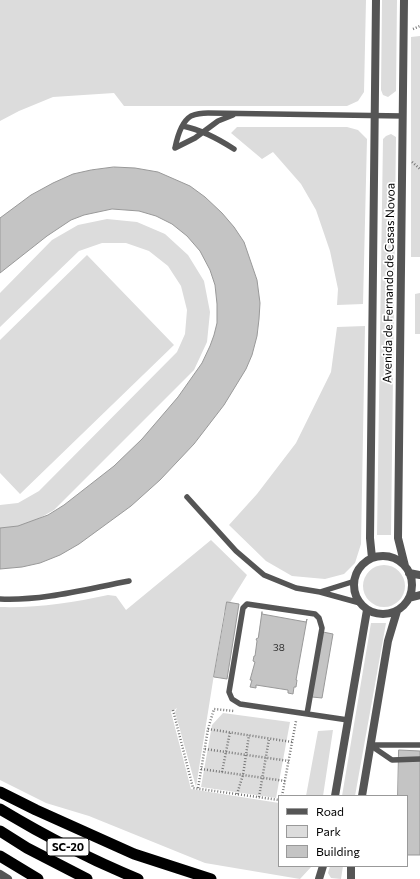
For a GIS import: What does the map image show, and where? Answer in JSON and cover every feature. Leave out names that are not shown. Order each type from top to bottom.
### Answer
[{"type":"highway","points":[[0,792],[36,810],[134,854],[211,879]]},
{"type":"highway","name":"SC-20","points":[[0,809],[47,837],[106,866],[138,879]]},
{"type":"highway","name":"SC-20","points":[[0,831],[27,848],[87,879]]},
{"type":"highway","points":[[0,856],[38,879]]},
{"type":"street","name":"Avenida de Fernando de Casas Novoa","points":[[372,558],[370,538],[376,0]]},
{"type":"street","name":"Avenida de Fernando de Casas Novoa","points":[[404,0],[398,538],[407,569]]},
{"type":"street","points":[[407,569],[412,581],[412,590],[404,606],[390,614],[382,614],[367,610],[360,603],[354,589],[354,581],[364,564],[372,558],[381,556],[390,557],[398,560],[407,569],[420,575]]},
{"type":"street","points":[[409,598],[420,595]]},
{"type":"street","points":[[335,795],[367,610]]},
{"type":"street","points":[[362,795],[388,641],[397,611]]},
{"type":"street","points":[[319,879],[323,867]]},
{"type":"street","points":[[351,867],[351,879]]},
{"type":"street","points":[[0,874],[8,879]]},
{"type":"lane","points":[[236,114],[218,121],[196,138],[175,148],[179,133],[183,126],[191,116],[200,114],[215,112],[236,114],[403,116]]},
{"type":"lane","points":[[183,126],[205,132],[234,149]]},
{"type":"lane","points":[[188,497],[236,551],[264,575],[296,588],[320,592],[360,603]]},
{"type":"lane","points":[[0,599],[18,600],[46,597],[128,581]]},
{"type":"lane","points":[[320,592],[354,581]]},
{"type":"lane","points":[[307,714],[322,628],[319,618],[315,614],[247,604],[243,608],[231,677],[229,692],[232,699],[240,704],[307,714],[348,720]]},
{"type":"lane","points":[[370,745],[420,745]]},
{"type":"lane","points":[[370,745],[392,760],[420,759]]},
{"type":"path","points":[[409,159],[420,169]]},
{"type":"path","points":[[198,788],[208,729],[214,709],[236,712]]},
{"type":"path","points":[[173,710],[193,788],[278,800]]},
{"type":"path","points":[[282,795],[296,720],[288,719]]},
{"type":"path","points":[[208,729],[292,742]]},
{"type":"path","points":[[222,772],[230,732]]},
{"type":"path","points":[[238,794],[243,775],[249,735]]},
{"type":"path","points":[[258,797],[269,738]]},
{"type":"path","points":[[205,748],[289,761]]},
{"type":"path","points":[[201,768],[285,781]]},
{"type":"green space","points":[[0,0],[366,0],[364,92],[358,101],[347,106],[124,106],[114,93],[53,97],[19,111],[0,121]]},
{"type":"green space","points":[[382,0],[397,0],[396,91],[388,97],[383,95],[381,90]]},
{"type":"green space","points":[[420,36],[420,257],[411,257],[411,37]]},
{"type":"green space","points":[[237,127],[347,127],[358,130],[367,139],[363,304],[337,305],[338,289],[330,251],[316,210],[301,184],[273,152],[262,159],[231,133]]},
{"type":"green space","points":[[391,134],[396,137],[391,535],[377,535],[383,139]]},
{"type":"green space","points":[[107,219],[137,222],[165,234],[188,255],[204,281],[210,312],[207,342],[194,370],[54,510],[27,525],[0,530],[0,505],[18,503],[39,491],[177,352],[185,334],[187,310],[181,286],[168,266],[149,251],[126,243],[102,243],[79,251],[0,327],[0,293],[52,240],[78,225]]},
{"type":"green space","points":[[87,255],[174,345],[20,494],[0,473],[0,340]]},
{"type":"green space","points":[[420,293],[420,334],[415,334],[415,294]]},
{"type":"green space","points":[[365,326],[361,544],[355,563],[344,574],[325,579],[292,576],[266,561],[229,525],[257,494],[296,443],[331,372],[337,327]]},
{"type":"green space","points":[[211,540],[247,575],[224,612],[196,787],[175,712],[177,708],[171,712],[191,789],[278,803],[278,867],[311,867],[300,879],[205,863],[89,816],[46,803],[0,780],[0,607],[27,607],[54,604],[108,595],[116,596],[126,610]]},
{"type":"green space","points":[[384,565],[399,571],[405,586],[399,601],[384,607],[369,601],[363,586],[369,571]]},
{"type":"green space","points":[[371,623],[386,623],[355,795],[342,795]]},
{"type":"green space","points":[[223,713],[290,722],[276,798],[201,787],[212,725]]},
{"type":"green space","points":[[333,730],[323,795],[306,795],[318,731]]},
{"type":"green space","points":[[330,867],[343,867],[341,879],[331,878],[328,873]]},
{"type":"building","points":[[114,167],[135,168],[158,172],[190,186],[205,197],[234,227],[244,242],[257,280],[260,303],[259,319],[257,336],[252,355],[246,369],[224,405],[194,444],[160,480],[131,506],[79,544],[60,555],[40,563],[22,567],[0,569],[0,528],[18,526],[48,515],[64,505],[114,466],[142,439],[178,397],[202,363],[214,335],[217,323],[215,285],[210,270],[200,251],[187,236],[172,224],[156,216],[139,211],[112,209],[84,215],[71,220],[47,236],[0,273],[0,218],[31,195],[73,174]]},
{"type":"building","points":[[227,602],[239,604],[227,679],[214,677]]},
{"type":"building","points":[[262,612],[262,614],[306,622],[307,619],[296,687],[294,687],[293,694],[288,693],[288,690],[256,685],[256,688],[250,687],[252,680],[250,680],[255,662],[253,661],[255,656],[256,639],[258,638]]},
{"type":"building","points":[[323,632],[333,634],[322,698],[312,697]]},
{"type":"building","points":[[399,750],[420,751],[420,855],[408,855],[408,795],[398,795]]}]
